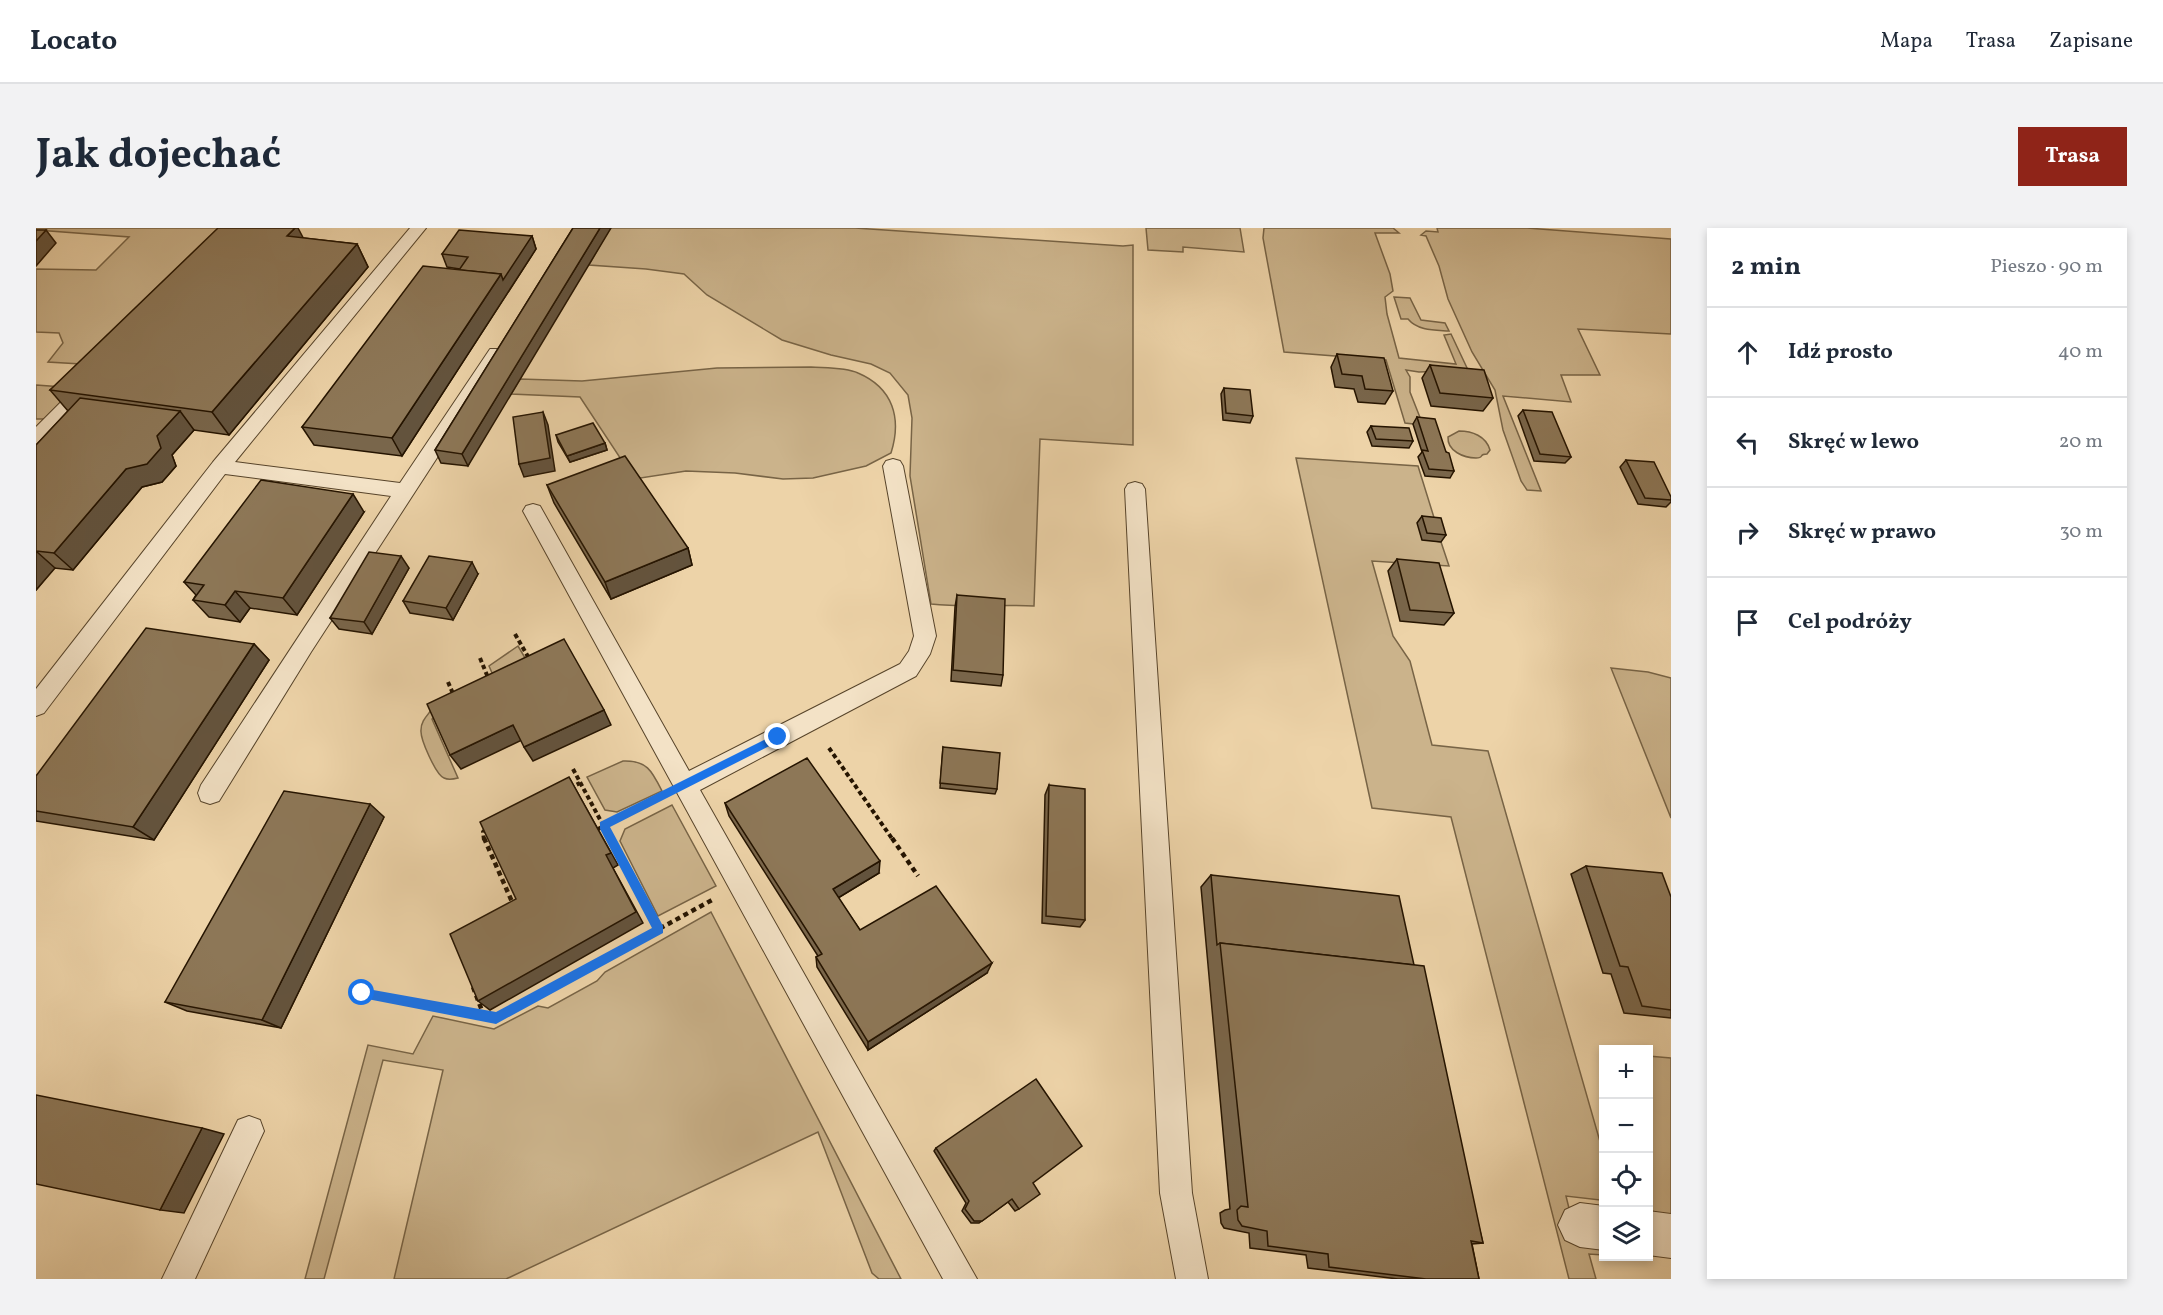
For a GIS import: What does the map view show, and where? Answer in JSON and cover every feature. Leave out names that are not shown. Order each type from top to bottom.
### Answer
[{"type":"street","points":[[1653,1234],[1671,1236]]},
{"type":"lane","points":[[36,706],[220,467],[418,228]]},
{"type":"lane","points":[[210,793],[303,646],[507,336]]},
{"type":"lane","points":[[36,438],[102,371]]},
{"type":"lane","points":[[685,785],[908,670],[919,654],[925,636],[893,466]]},
{"type":"lane","points":[[220,467],[406,491]]},
{"type":"lane","points":[[1135,489],[1176,1193],[1192,1279]]},
{"type":"lane","points":[[533,511],[595,626],[961,1279]]},
{"type":"lane","points":[[178,1279],[249,1131]]},
{"type":"path","points":[[515,634],[535,669]]},
{"type":"path","points":[[480,658],[494,689]]},
{"type":"path","points":[[448,682],[458,705]]},
{"type":"path","points":[[809,721],[918,876]]},
{"type":"path","points":[[573,769],[659,930]]},
{"type":"path","points":[[560,792],[580,783]]},
{"type":"path","points":[[598,829],[685,785]]},
{"type":"path","points":[[488,826],[483,832],[484,839],[515,908]]},
{"type":"path","points":[[362,993],[496,1018],[715,899],[720,909]]},
{"type":"path","points":[[471,983],[484,1016]]},
{"type":"shaded area","points":[[36,228],[232,228],[98,365],[48,362],[63,343],[59,333],[36,332],[36,269],[96,270],[129,237],[36,230]]},
{"type":"shaded area","points":[[610,228],[855,228],[1133,245],[1133,445],[1040,439],[1034,606],[931,604],[910,476],[912,418],[908,395],[890,373],[871,364],[782,340],[707,295],[684,274],[589,265]]},
{"type":"shaded area","points":[[1146,228],[1240,228],[1244,252],[1183,247],[1183,252],[1148,250]]},
{"type":"shaded area","points":[[1264,228],[1393,228],[1399,233],[1375,233],[1390,274],[1393,291],[1385,297],[1387,314],[1399,358],[1456,364],[1444,335],[1451,334],[1468,370],[1419,372],[1406,370],[1410,377],[1410,392],[1423,425],[1405,423],[1386,360],[1284,352],[1263,238]]},
{"type":"shaded area","points":[[1437,228],[1527,228],[1671,239],[1671,334],[1578,329],[1600,375],[1561,375],[1571,402],[1503,396],[1541,491],[1527,490],[1521,481],[1503,430],[1495,390],[1472,352],[1448,299],[1439,266],[1426,236],[1421,235],[1426,231],[1438,232]]},
{"type":"shaded area","points":[[1394,297],[1410,298],[1421,320],[1445,323],[1449,331],[1422,328],[1408,319],[1401,319]]},
{"type":"shaded area","points":[[811,367],[853,371],[870,379],[879,387],[887,396],[895,416],[891,453],[866,466],[813,478],[783,479],[735,473],[686,471],[634,479],[580,397],[511,394],[520,379],[582,381],[717,368]]},
{"type":"shaded area","points":[[36,385],[76,388],[45,419],[36,419]]},
{"type":"shaded area","points":[[1459,431],[1478,435],[1490,450],[1479,458],[1466,457],[1457,453],[1450,446],[1448,437]]},
{"type":"shaded area","points":[[1296,458],[1418,466],[1436,524],[1422,539],[1441,542],[1449,566],[1372,561],[1393,636],[1410,661],[1432,745],[1488,751],[1599,1138],[1599,1200],[1566,1196],[1576,1237],[1599,1240],[1599,1255],[1589,1254],[1596,1279],[1569,1279],[1451,817],[1372,808]]},
{"type":"shaded area","points":[[518,646],[534,673],[500,691],[489,666]]},
{"type":"shaded area","points":[[1611,668],[1648,672],[1671,678],[1671,818]]},
{"type":"shaded area","points":[[453,708],[432,719],[458,778],[449,779],[444,778],[433,764],[421,735],[421,727],[432,709]]},
{"type":"shaded area","points":[[623,761],[638,762],[648,768],[662,791],[617,812],[605,810],[587,777]]},
{"type":"shaded area","points":[[672,805],[716,886],[658,916],[620,841],[625,829]]},
{"type":"shaded area","points":[[711,912],[901,1279],[879,1279],[872,1273],[818,1132],[506,1279],[394,1279],[443,1070],[383,1060],[324,1279],[305,1279],[368,1045],[413,1054],[433,1016],[494,1029],[538,1006],[548,1008],[597,981],[605,972]]},
{"type":"shaded area","points":[[1653,1056],[1671,1058],[1671,1220],[1655,1215],[1653,1212]]},
{"type":"building","points":[[218,228],[295,228],[287,236],[357,244],[212,412],[50,390]]},
{"type":"building","points":[[573,228],[600,228],[462,454],[435,450]]},
{"type":"building","points":[[36,230],[46,230],[36,241]]},
{"type":"building","points":[[459,230],[532,236],[503,280],[501,274],[459,270],[468,257],[442,254]]},
{"type":"building","points":[[423,266],[501,274],[392,438],[302,427]]},
{"type":"building","points":[[1337,354],[1384,358],[1393,391],[1365,389],[1362,376],[1342,374]]},
{"type":"building","points":[[1430,365],[1484,370],[1493,398],[1440,393]]},
{"type":"building","points":[[1224,388],[1250,390],[1253,416],[1226,413]]},
{"type":"building","points":[[80,398],[180,411],[157,436],[161,448],[147,464],[126,469],[54,553],[36,551],[36,445]]},
{"type":"building","points":[[1523,410],[1552,412],[1571,457],[1540,454]]},
{"type":"building","points":[[543,412],[550,458],[519,464],[513,417]]},
{"type":"building","points":[[1417,417],[1435,419],[1454,471],[1429,469],[1422,450],[1428,451]]},
{"type":"building","points":[[593,423],[605,443],[567,456],[556,435]]},
{"type":"building","points":[[1371,426],[1409,428],[1413,441],[1376,439]]},
{"type":"building","points":[[625,456],[688,548],[605,582],[547,485]]},
{"type":"building","points":[[1626,460],[1654,462],[1671,500],[1645,498]]},
{"type":"building","points":[[261,480],[353,494],[283,598],[235,591],[225,605],[193,600],[204,585],[184,582]]},
{"type":"building","points":[[1422,516],[1441,518],[1446,535],[1427,533]]},
{"type":"building","points":[[369,552],[401,556],[364,622],[330,618]]},
{"type":"building","points":[[429,556],[472,562],[446,608],[403,601]]},
{"type":"building","points":[[1397,559],[1439,563],[1454,613],[1410,610]]},
{"type":"building","points":[[957,595],[1005,599],[1003,675],[953,670]]},
{"type":"building","points":[[146,628],[254,644],[133,827],[36,811],[36,776]]},
{"type":"building","points":[[564,639],[604,710],[524,747],[513,725],[450,755],[427,704]]},
{"type":"building","points":[[943,747],[1000,753],[997,789],[940,783]]},
{"type":"building","points":[[807,758],[880,861],[833,889],[860,930],[936,886],[992,963],[868,1042],[816,957],[822,954],[725,803]]},
{"type":"building","points":[[569,777],[611,853],[606,855],[636,912],[478,1001],[450,934],[516,899],[480,822]]},
{"type":"building","points":[[1049,785],[1085,789],[1085,920],[1046,916]]},
{"type":"building","points":[[284,791],[370,804],[262,1020],[165,1002]]},
{"type":"building","points":[[1586,866],[1662,873],[1671,897],[1671,1010],[1642,1006],[1628,967],[1620,966]]},
{"type":"building","points":[[1211,875],[1399,896],[1414,965],[1220,943],[1217,945]]},
{"type":"building","points":[[1220,943],[1424,966],[1483,1243],[1471,1241],[1479,1279],[1426,1279],[1329,1267],[1328,1254],[1268,1246],[1267,1231],[1242,1226],[1238,1220],[1237,1210],[1241,1206],[1248,1207]]},
{"type":"building","points":[[1036,1079],[1082,1146],[1033,1183],[1040,1194],[1019,1209],[1012,1199],[982,1221],[974,1221],[965,1209],[969,1201],[936,1148]]},
{"type":"building","points":[[36,1095],[202,1128],[160,1210],[36,1184]]},
{"type":"route","points":[[362,993],[496,1018],[659,930],[603,825],[778,737]]}]
